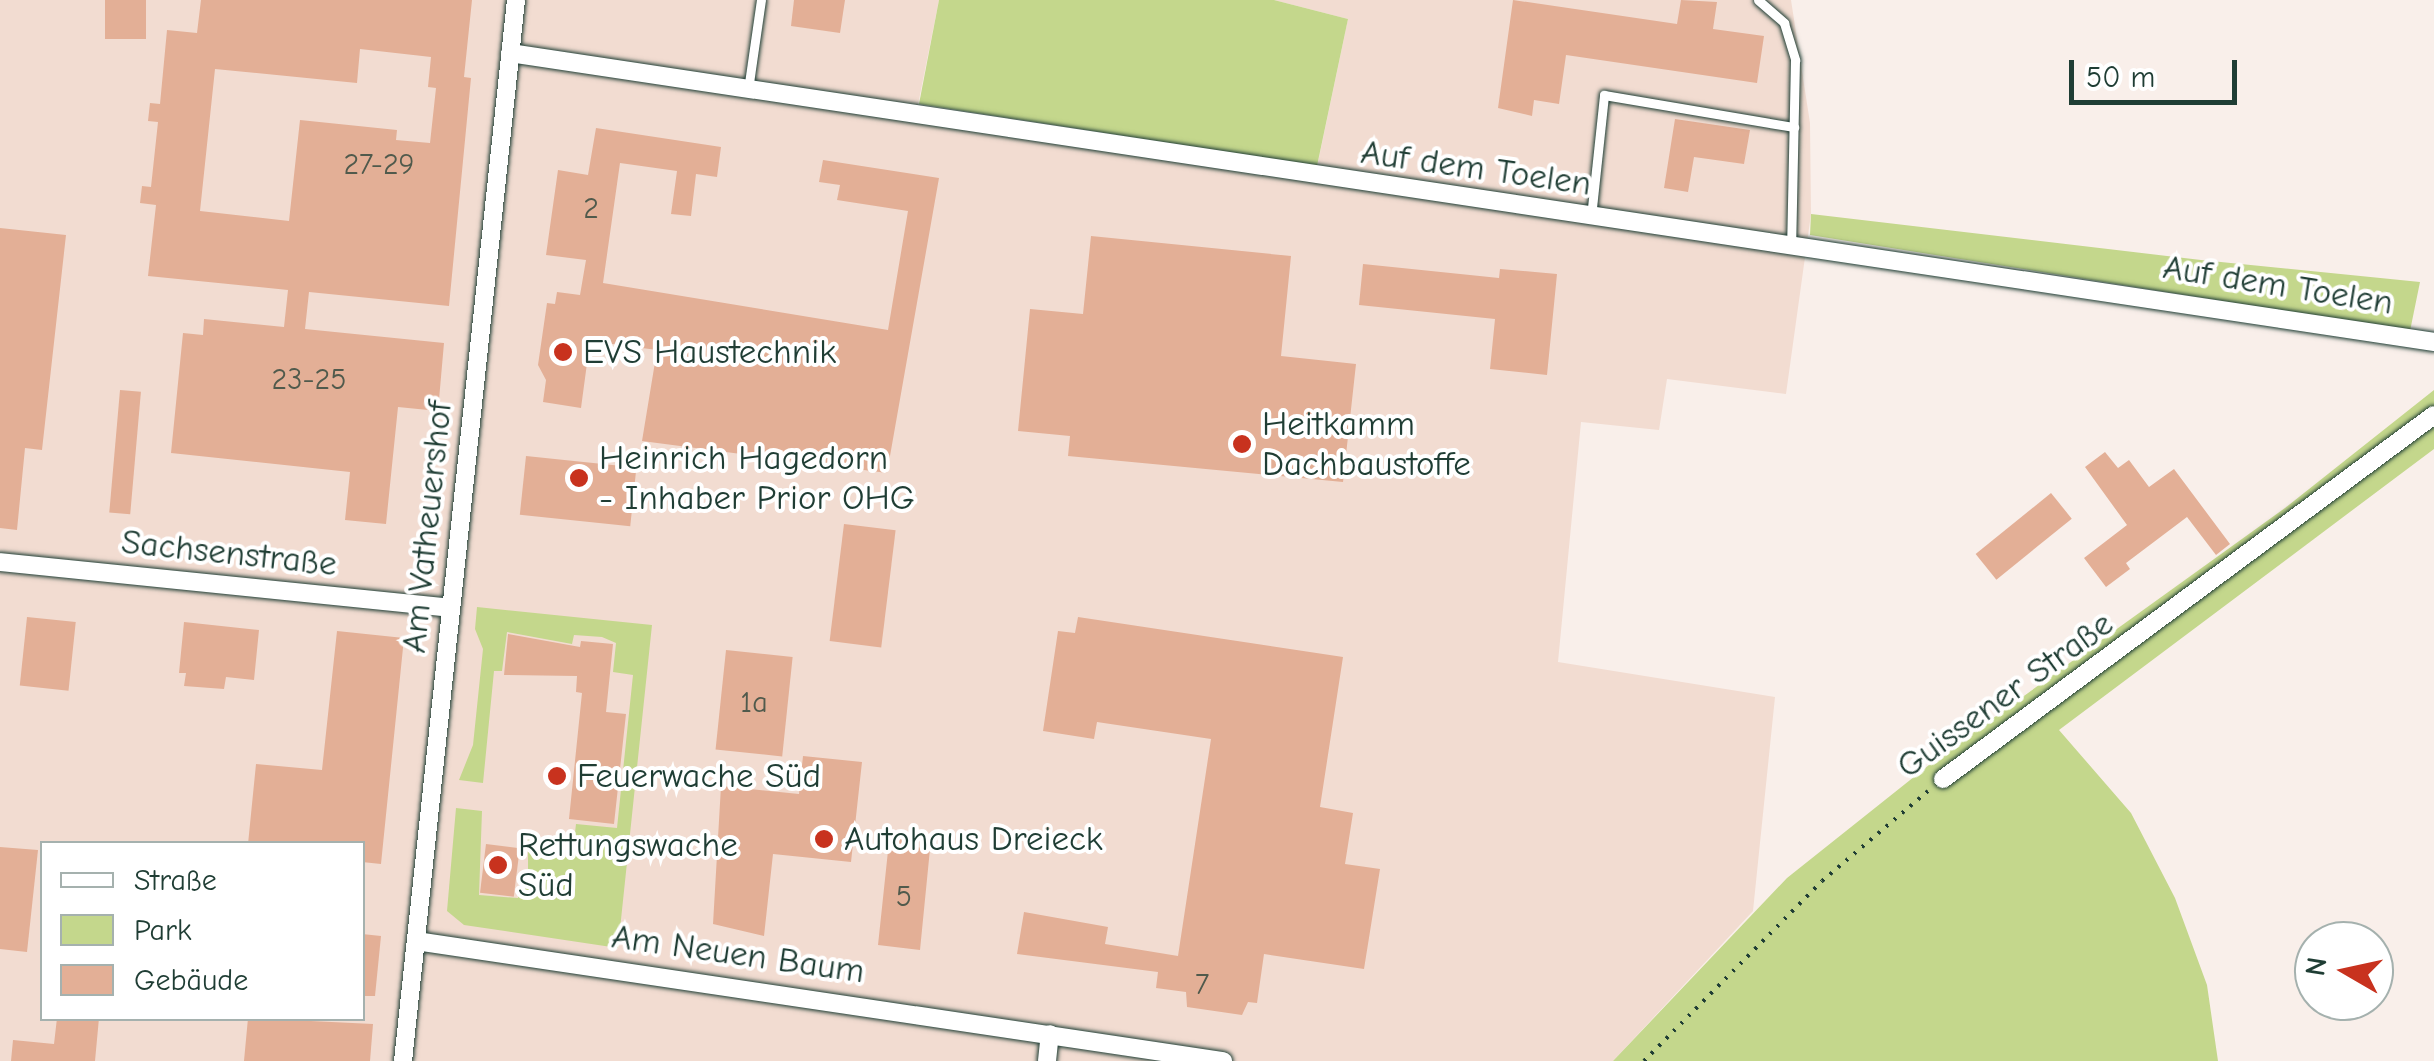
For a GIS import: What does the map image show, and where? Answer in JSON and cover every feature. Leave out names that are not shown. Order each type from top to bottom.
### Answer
[{"type":"street","name":"Am Vatheuershof","points":[[403,1061],[516,0]]},
{"type":"street","name":"Auf dem Toelen","points":[[510,53],[2434,342]]},
{"type":"street","name":"Guissener Straße","points":[[1943,779],[2434,415]]},
{"type":"street","name":"Sachsenstraße","points":[[0,562],[451,608]]},
{"type":"street","name":"Am Neuen Baum","points":[[416,941],[1224,1061]]},
{"type":"street","points":[[1047,1061],[1050,1034]]},
{"type":"lane","points":[[748,90],[761,0]]},
{"type":"lane","points":[[1758,0],[1784,22],[1795,60],[1791,245]]},
{"type":"lane","points":[[1590,217],[1604,95],[1794,127]]},
{"type":"path","name":"Guissener Straße","points":[[1644,1061],[1822,882],[1943,779]]},
{"type":"shaded area","points":[[0,0],[939,0],[918,105],[1317,167],[1348,19],[1274,0],[1791,0],[1810,123],[1811,214],[1786,394],[1667,379],[1659,430],[1581,422],[1558,662],[1775,697],[1753,911],[1613,1061],[0,1061]]},
{"type":"green space","points":[[939,0],[1274,0],[1348,19],[1317,166],[919,104]]},
{"type":"green space","points":[[1811,214],[2420,282],[2410,331],[1810,235]]},
{"type":"green space","points":[[2434,390],[2434,449],[2059,730],[2131,813],[2175,898],[2207,985],[2218,1061],[1613,1061],[1787,878],[1939,757],[2285,508]]},
{"type":"green space","points":[[477,607],[652,625],[618,948],[464,925],[447,911],[456,808],[482,811],[479,895],[518,898],[521,875],[528,875],[528,837],[550,839],[549,854],[572,858],[576,824],[617,828],[633,675],[613,672],[616,643],[602,637],[574,635],[572,644],[507,632],[502,671],[494,671],[483,783],[459,780],[473,745],[483,649],[475,629]]},
{"type":"building","points":[[105,0],[146,0],[146,39],[105,39]]},
{"type":"building","points":[[201,0],[472,0],[464,77],[471,78],[449,306],[309,292],[305,329],[444,343],[438,411],[398,407],[386,524],[345,520],[350,472],[171,453],[183,333],[203,335],[204,319],[284,327],[288,290],[148,276],[156,205],[140,203],[142,186],[151,187],[158,122],[148,121],[150,103],[160,104],[167,30],[197,33]],"holes":[[[360,49],[431,57],[428,87],[436,88],[430,143],[396,140],[397,130],[300,120],[289,221],[200,211],[215,69],[357,83]]]},
{"type":"building","points":[[794,0],[845,0],[840,33],[791,26]]},
{"type":"building","points":[[1513,0],[1677,24],[1681,0],[1717,2],[1713,29],[1764,36],[1757,83],[1566,55],[1559,104],[1534,100],[1532,116],[1498,108]]},
{"type":"building","points":[[1675,119],[1750,130],[1744,164],[1694,157],[1688,192],[1664,188]]},
{"type":"building","points":[[596,128],[721,147],[717,177],[696,174],[691,216],[671,214],[677,171],[620,163],[603,283],[888,330],[908,211],[837,200],[840,185],[819,182],[823,160],[939,178],[887,473],[642,441],[657,350],[590,341],[581,408],[543,402],[546,380],[538,365],[547,303],[555,304],[557,292],[580,295],[586,260],[546,255],[558,170],[588,175]]},
{"type":"building","points":[[0,228],[66,235],[42,450],[25,448],[17,530],[0,528]]},
{"type":"building","points":[[1091,236],[1291,256],[1281,356],[1356,364],[1343,482],[1068,456],[1070,436],[1018,431],[1030,309],[1083,314]]},
{"type":"building","points":[[1363,264],[1499,278],[1500,269],[1557,274],[1547,375],[1490,369],[1495,319],[1359,305]]},
{"type":"building","points":[[120,390],[141,392],[130,514],[109,513]]},
{"type":"building","points":[[2105,452],[2118,468],[2129,460],[2149,487],[2174,469],[2230,544],[2216,555],[2187,517],[2126,563],[2130,569],[2106,587],[2084,558],[2127,525],[2085,467]]},
{"type":"building","name":"Heinrich Hagedorn - Inhaber Prior OHG","points":[[526,456],[636,468],[630,526],[520,515]]},
{"type":"building","points":[[2051,493],[2072,519],[1996,580],[1976,554]]},
{"type":"building","points":[[844,524],[896,530],[881,647],[830,641]]},
{"type":"building","points":[[27,617],[76,622],[69,691],[20,686]]},
{"type":"building","points":[[1078,617],[1343,657],[1320,807],[1353,813],[1345,864],[1380,869],[1364,969],[1264,954],[1257,1003],[1248,1002],[1242,1015],[1187,1007],[1186,992],[1156,988],[1158,972],[1017,954],[1024,912],[1108,927],[1105,944],[1178,956],[1211,739],[1097,722],[1094,739],[1043,731],[1058,631],[1075,633]]},
{"type":"building","points":[[184,622],[259,630],[254,680],[226,677],[224,689],[184,686],[186,673],[179,673]]},
{"type":"building","points":[[337,631],[404,638],[381,864],[365,862],[365,841],[248,841],[256,764],[322,770]]},
{"type":"building","points":[[508,634],[580,647],[581,641],[613,644],[606,712],[626,714],[614,824],[569,819],[582,693],[576,692],[577,676],[504,675]]},
{"type":"building","points":[[726,650],[793,657],[782,756],[716,749]]},
{"type":"building","points":[[803,756],[862,762],[851,862],[773,854],[764,936],[713,924],[721,786],[799,794]]},
{"type":"building","points":[[890,832],[916,835],[915,847],[930,849],[920,950],[878,945]]},
{"type":"building","name":"Rettungswache Süd","points":[[486,844],[520,848],[514,897],[480,893]]},
{"type":"building","points":[[0,847],[38,850],[27,952],[0,949]]},
{"type":"building","points":[[365,934],[381,936],[375,996],[365,996]]},
{"type":"building","points":[[57,1021],[99,1021],[95,1061],[11,1061],[13,1040],[54,1044]]},
{"type":"building","points":[[248,1021],[373,1024],[370,1061],[244,1061]]},
{"type":"place","name":"EVS Haustechnik","points":[[563,352]]},
{"type":"place","name":"Heitkamm Dachbaustoffe","points":[[1242,444]]},
{"type":"place","name":"Heinrich Hagedorn - Inhaber Prior OHG","points":[[579,478]]},
{"type":"place","name":"Feuerwache Süd","points":[[557,776]]},
{"type":"place","name":"Autohaus Dreieck","points":[[824,839]]},
{"type":"place","name":"Rettungswache Süd","points":[[498,865]]}]
